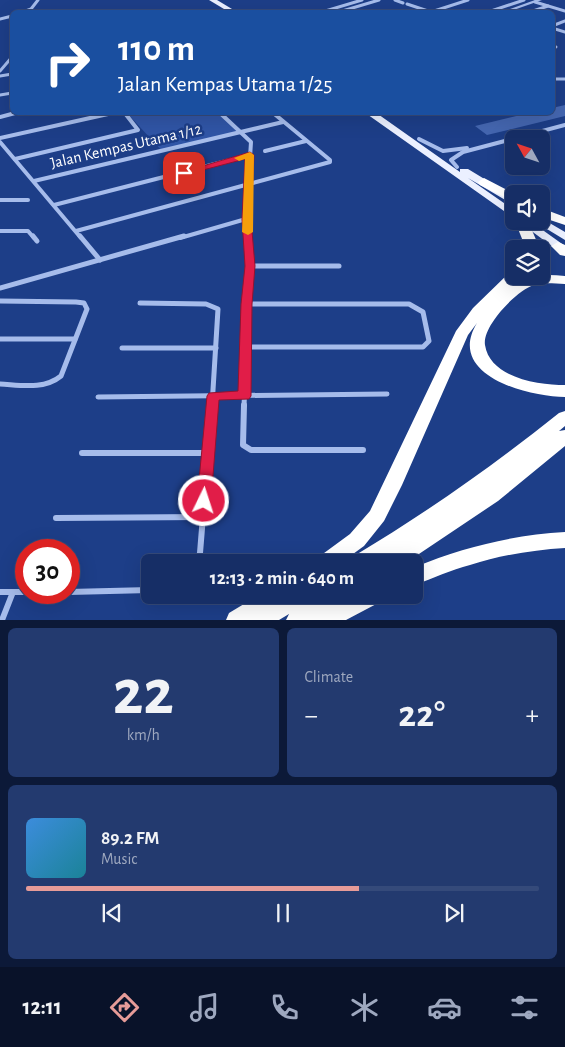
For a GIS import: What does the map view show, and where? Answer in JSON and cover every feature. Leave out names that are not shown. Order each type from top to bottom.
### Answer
[{"type":"highway","points":[[484,182],[505,193]]},
{"type":"highway","points":[[550,215],[565,221]]},
{"type":"highway","points":[[565,280],[534,280],[522,284],[511,291],[479,331],[476,344],[480,355],[488,366],[501,376],[530,388],[565,391]]},
{"type":"highway","points":[[338,554],[356,540],[377,516],[462,334],[478,311],[505,285]]},
{"type":"highway","points":[[375,554],[464,497],[565,418]]},
{"type":"highway","points":[[404,554],[492,496],[565,436]]},
{"type":"highway","points":[[423,573],[449,562],[494,548],[565,540]]},
{"type":"highway","points":[[237,620],[263,604]]},
{"type":"highway","points":[[257,620],[288,604]]},
{"type":"highway","points":[[297,620],[324,604]]},
{"type":"highway","points":[[323,620],[356,604]]},
{"type":"main road","points":[[204,0],[218,10]]},
{"type":"main road","points":[[212,0],[230,10]]},
{"type":"main road","points":[[373,115],[505,209]]},
{"type":"main road","points":[[374,115],[419,139],[435,153],[505,196]]},
{"type":"main road","points":[[536,230],[563,247]]},
{"type":"main road","points":[[549,230],[563,247]]},
{"type":"street","points":[[28,10],[38,0]]},
{"type":"street","points":[[329,10],[362,0]]},
{"type":"street","points":[[346,10],[379,0]]},
{"type":"street","points":[[395,0],[425,10]]},
{"type":"street","points":[[437,10],[468,0]]},
{"type":"street","points":[[514,0],[519,2]]},
{"type":"street","points":[[494,10],[524,0]]},
{"type":"street","points":[[520,10],[539,2]]},
{"type":"street","points":[[512,10],[539,2],[549,3],[565,11]]},
{"type":"street","points":[[534,10],[549,3]]},
{"type":"street","points":[[0,72],[10,60]]},
{"type":"street","points":[[100,260],[0,140],[104,115]]},
{"type":"street","points":[[15,159],[138,130],[126,115]]},
{"type":"street","points":[[222,115],[251,142],[246,219],[250,266],[247,304],[243,445],[251,450],[363,450]]},
{"type":"street","points":[[76,231],[330,162],[330,160],[275,115]]},
{"type":"street","name":"Jalan Kempas Utama 1/12","points":[[34,182],[283,122]]},
{"type":"street","points":[[419,139],[443,151],[482,145],[565,125]]},
{"type":"street","points":[[265,151],[306,141]]},
{"type":"street","points":[[457,167],[452,161],[453,157],[482,145]]},
{"type":"street","points":[[54,206],[250,155]]},
{"type":"street","points":[[0,200],[28,200]]},
{"type":"street","points":[[0,288],[246,219]]},
{"type":"street","points":[[0,230],[28,231],[37,241]]},
{"type":"street","points":[[250,266],[339,266]]},
{"type":"street","points":[[0,301],[84,302],[87,309],[61,376],[56,381],[43,384],[0,384]]},
{"type":"street","points":[[140,303],[206,304],[215,307],[218,313],[200,554]]},
{"type":"street","points":[[246,346],[424,347],[429,341],[423,312],[409,304],[247,304]]},
{"type":"street","points":[[0,339],[75,339]]},
{"type":"street","points":[[122,348],[216,348]]},
{"type":"street","points":[[98,397],[387,394]]},
{"type":"street","points":[[82,453],[207,453]]},
{"type":"street","points":[[56,518],[203,517]]},
{"type":"street","points":[[80,592],[141,590]]},
{"type":"street","points":[[0,592],[13,592],[2,620]]},
{"type":"shaded area","points":[[129,115],[221,115],[241,132],[162,151]]},
{"type":"building","points":[[565,105],[565,116],[487,135],[475,126],[521,115],[555,115],[555,107]]},
{"type":"slow traffic","points":[[239,158],[250,155],[246,219],[248,232]]},
{"type":"route","points":[[184,173],[250,155],[246,219],[250,266],[247,304],[245,396],[213,396],[204,501]]}]
